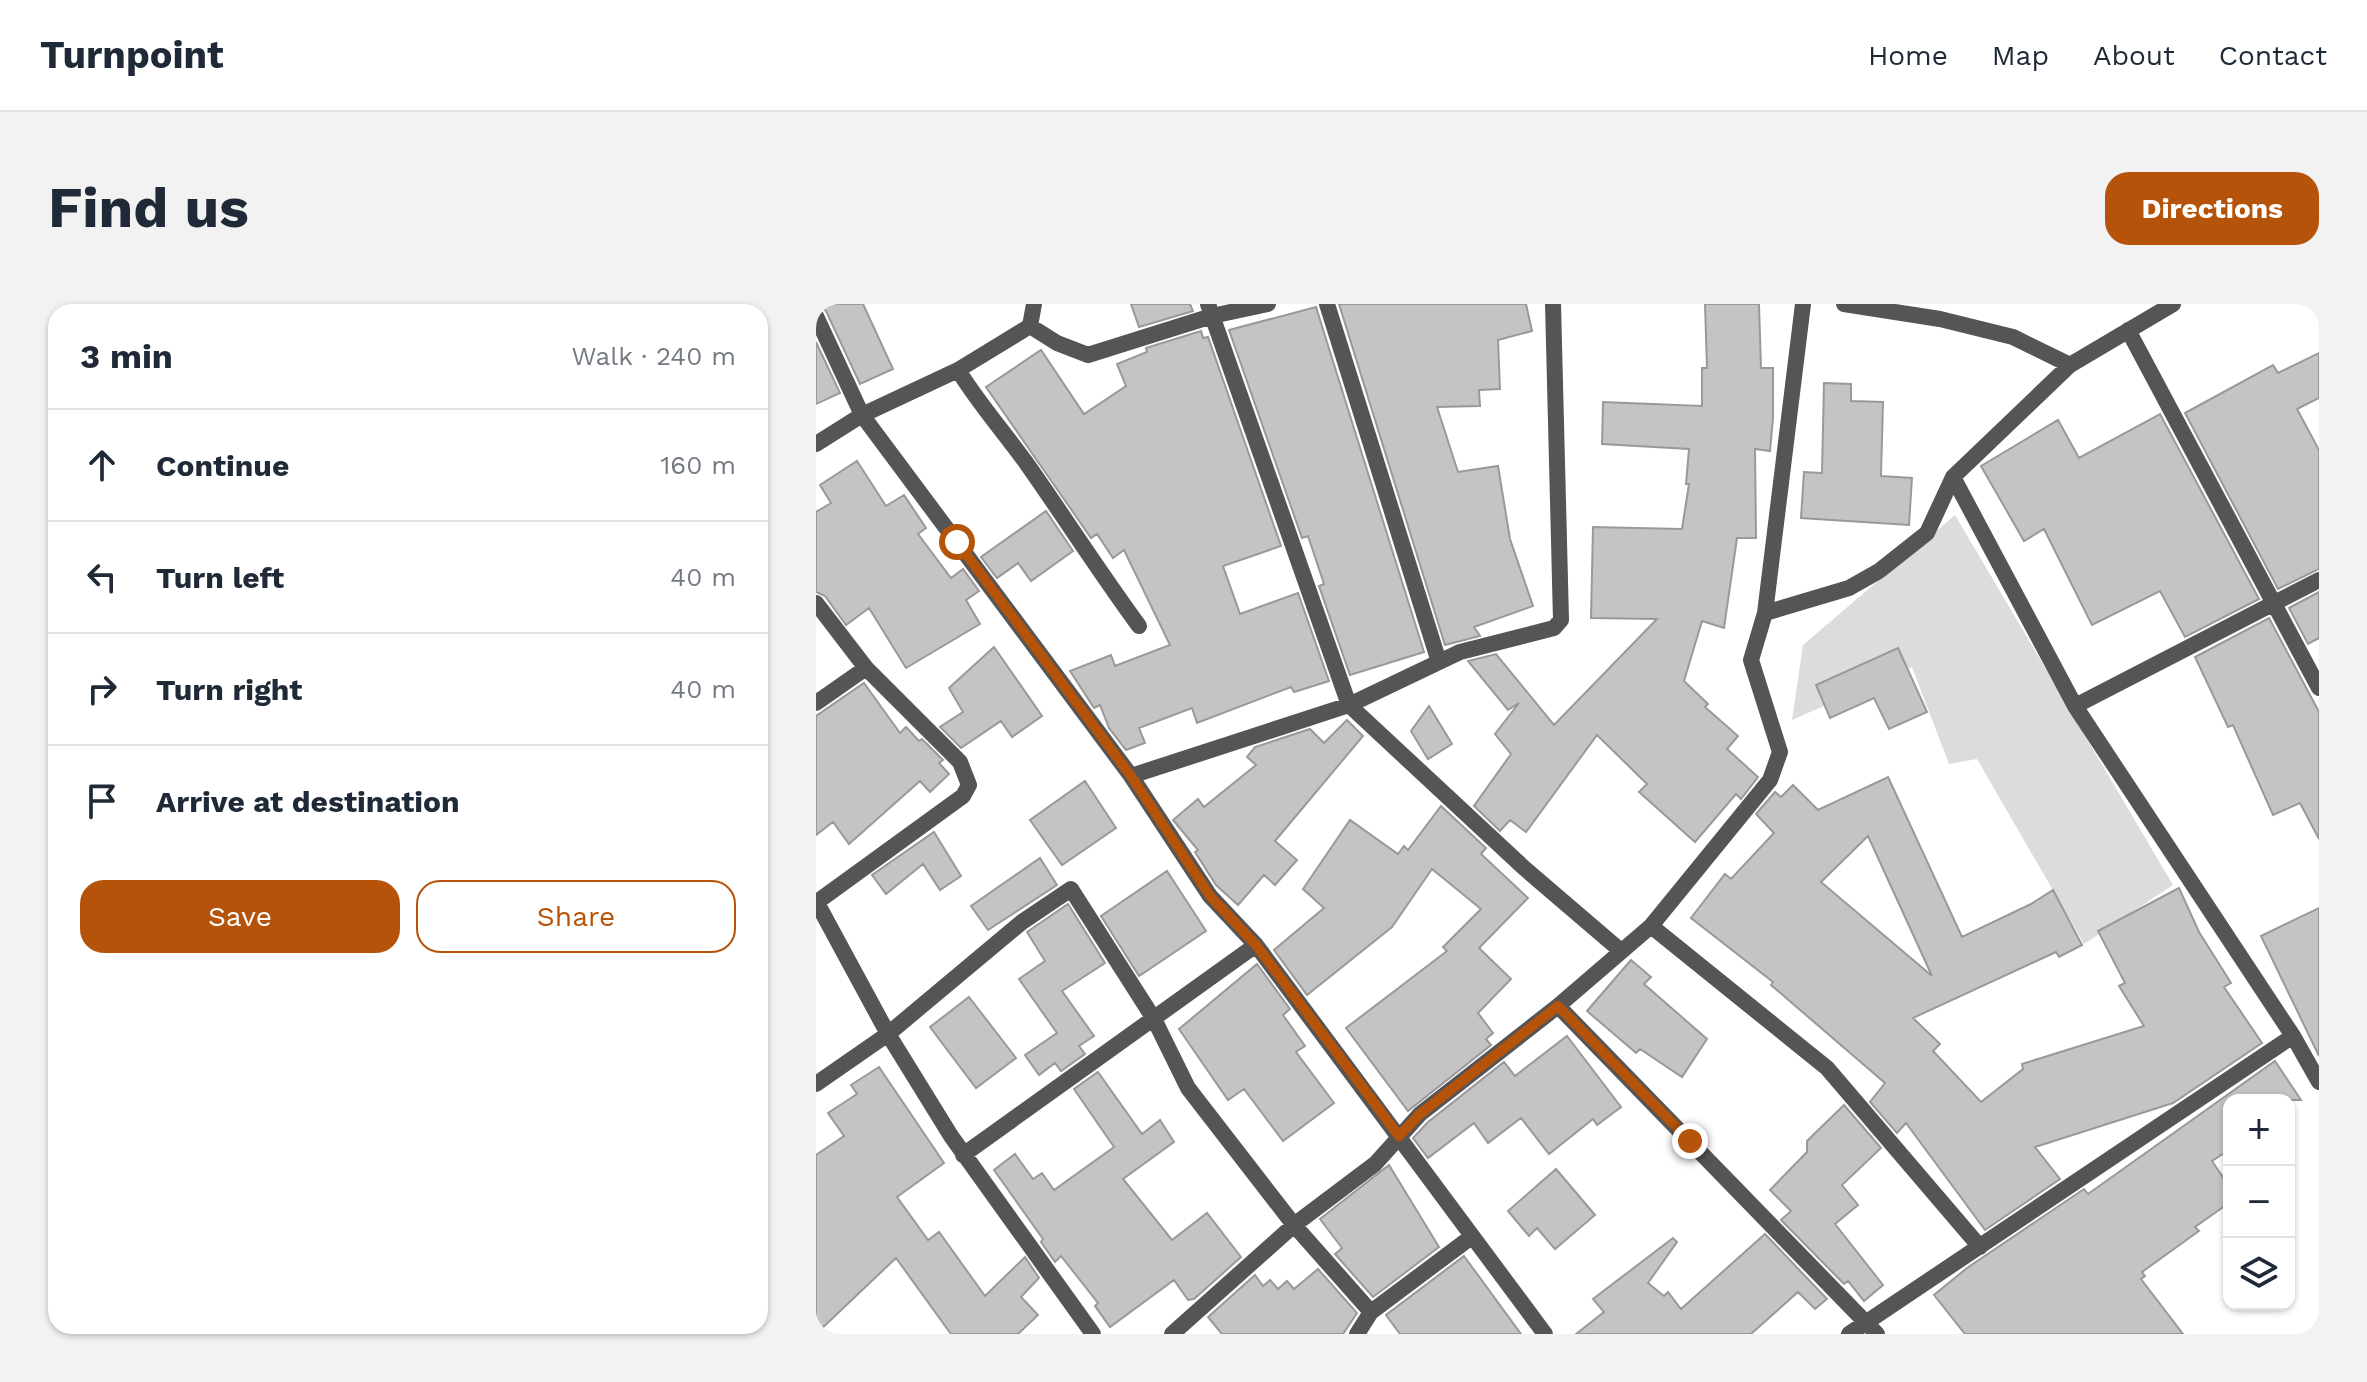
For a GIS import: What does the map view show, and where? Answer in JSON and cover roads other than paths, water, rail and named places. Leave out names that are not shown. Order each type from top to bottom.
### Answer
[{"type":"street","points":[[816,444],[862,415],[958,370],[1030,326],[1034,304]]},
{"type":"street","points":[[1030,326],[1057,343],[1088,355],[1210,310],[1268,304]]},
{"type":"street","points":[[1327,304],[1439,662]]},
{"type":"street","points":[[1131,776],[1349,705],[1460,652],[1554,628],[1561,620],[1553,304]]},
{"type":"street","points":[[1172,1334],[1294,1225],[1375,1164],[1420,1114],[1558,1006],[1651,926],[1770,780],[1780,752],[1751,660],[1765,613],[1803,304]]},
{"type":"street","points":[[1844,304],[1940,319],[2013,337],[2070,365]]},
{"type":"street","points":[[1765,613],[1849,588],[1879,571],[1927,533],[1953,477],[2070,365],[2173,304]]},
{"type":"street","points":[[1210,310],[1349,705],[1523,867],[1621,951]]},
{"type":"street","points":[[816,316],[862,415],[1131,776],[1210,896],[1256,945],[1399,1136],[1470,1238],[1545,1334]]},
{"type":"street","points":[[2128,330],[2319,688]]},
{"type":"street","points":[[958,370],[985,413],[1026,463],[1065,525],[1139,626]]},
{"type":"street","points":[[1953,477],[2075,706],[2293,1036],[2319,1082]]},
{"type":"street","points":[[2075,706],[2319,580]]},
{"type":"street","points":[[816,603],[866,668],[960,762],[969,785],[963,796],[816,901],[888,1034],[963,1155],[1093,1334]]},
{"type":"street","points":[[816,703],[866,668]]},
{"type":"street","points":[[816,1084],[888,1034],[1022,922],[1071,889],[1154,1019],[1188,1088],[1294,1225],[1371,1312]]},
{"type":"street","points":[[1651,926],[1827,1068],[1980,1247]]},
{"type":"street","points":[[963,1155],[1256,945]]},
{"type":"street","points":[[1558,1006],[1877,1334]]},
{"type":"street","points":[[1849,1334],[2293,1036]]},
{"type":"street","points":[[1357,1334],[1371,1312],[1470,1238]]}]
